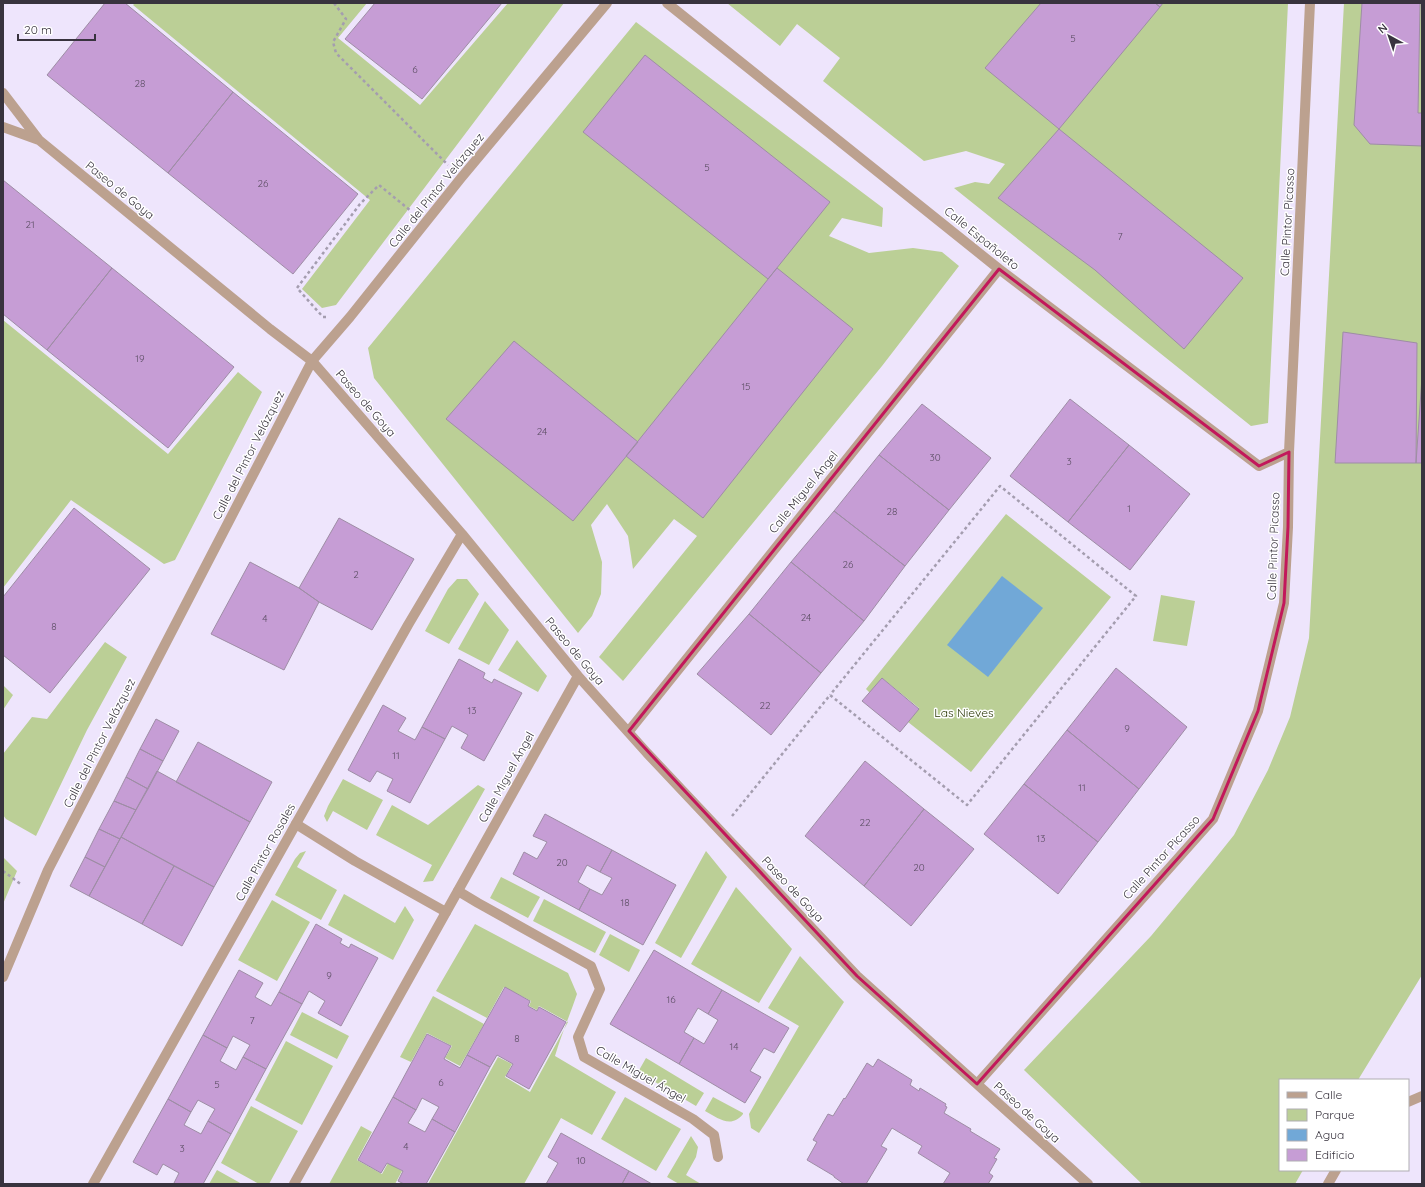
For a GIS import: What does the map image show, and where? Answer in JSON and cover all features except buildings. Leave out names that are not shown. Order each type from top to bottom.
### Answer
[{"type":"street","name":"Calle del Pintor Velázquez","points":[[3,977],[48,870],[312,361],[350,317],[461,178],[607,3]]},
{"type":"street","name":"Calle Españoleto","points":[[667,3],[999,269],[1259,466],[1289,452]]},
{"type":"street","name":"Calle Pintor Picasso","points":[[977,1084],[1213,819],[1258,711],[1284,603],[1288,527],[1289,452],[1310,3]]},
{"type":"street","name":"Paseo de Goya","points":[[3,93],[39,140],[270,329],[312,361],[462,534],[578,676],[629,731],[647,753],[857,976],[1088,1184]]},
{"type":"street","name":"Paseo de Goya","points":[[3,127],[39,140]]},
{"type":"street","name":"Calle Miguel Ángel","points":[[629,731],[999,269]]},
{"type":"street","name":"Calle Pintor Rosales","points":[[93,1184],[408,625],[462,534]]},
{"type":"street","name":"Calle Miguel Ángel","points":[[294,1184],[578,676]]},
{"type":"street","points":[[296,824],[355,862],[446,912]]},
{"type":"street","name":"Calle Miguel Ángel","points":[[458,890],[478,903],[591,966],[600,989],[578,1037],[584,1057],[693,1119],[714,1135],[718,1157]]},
{"type":"street","points":[[1409,1102],[1422,1096]]},
{"type":"street","points":[[1328,1184],[1335,1171]]},
{"type":"path","points":[[334,3],[346,19],[333,42],[336,53],[461,178]]},
{"type":"path","points":[[324,317],[297,288],[360,204],[379,185],[398,200]]},
{"type":"path","points":[[720,830],[1000,486],[1136,596],[967,805],[830,695]]},
{"type":"highlighted area","points":[[999,269],[1259,466],[1289,452],[1288,527],[1284,603],[1258,711],[1213,819],[977,1084],[857,976],[629,731]]},
{"type":"green space","points":[[135,3],[367,3],[338,38],[420,105],[508,3],[564,3],[336,305],[322,308],[302,289],[370,200],[133,5]]},
{"type":"green space","points":[[727,3],[1288,3],[1268,423],[1251,426],[954,188],[975,182],[989,184],[1005,164],[966,151],[924,161],[823,81],[840,58],[797,24],[780,46]]},
{"type":"green space","points":[[1344,3],[1422,3],[1422,975],[1359,1079],[1279,1079],[1279,1171],[1302,1171],[1295,1184],[1142,1184],[1024,1070],[1151,936],[1234,835],[1268,770],[1290,717],[1309,638]]},
{"type":"green space","points":[[636,22],[883,208],[882,227],[842,218],[829,236],[869,253],[913,248],[942,252],[959,266],[882,366],[623,681],[599,657],[697,536],[674,519],[633,569],[628,536],[607,504],[591,525],[602,562],[601,594],[592,616],[578,633],[374,378],[368,348]]},
{"type":"green space","points":[[3,320],[168,454],[238,372],[262,392],[175,560],[164,564],[71,500],[3,588]]},
{"type":"green space","name":"Las Nieves","points":[[1006,514],[1111,597],[971,772],[908,722],[919,708],[882,678],[870,693],[866,689]]},
{"type":"green space","points":[[457,579],[467,579],[479,594],[449,644],[425,631],[448,589]]},
{"type":"green space","points":[[1161,595],[1195,601],[1187,646],[1153,641]]},
{"type":"green space","points":[[485,601],[509,630],[489,665],[458,649]]},
{"type":"green space","points":[[517,640],[547,676],[538,692],[498,670]]},
{"type":"green space","points":[[105,642],[127,657],[87,730],[36,836],[6,819],[3,815],[3,754],[32,717],[47,719]]},
{"type":"green space","points":[[3,685],[13,695],[3,710]]},
{"type":"green space","points":[[343,779],[383,800],[367,830],[333,811],[327,822],[324,816]]},
{"type":"green space","points":[[478,785],[485,789],[433,881],[423,882],[432,865],[376,835],[392,805],[428,825]]},
{"type":"green space","points":[[306,851],[297,867],[337,890],[321,920],[275,895],[295,859],[300,853]]},
{"type":"green space","points":[[706,851],[727,877],[681,958],[655,943]]},
{"type":"green space","points":[[3,857],[17,871],[3,904]]},
{"type":"green space","points":[[501,877],[540,897],[528,918],[490,898]]},
{"type":"green space","points":[[736,887],[792,949],[759,1003],[691,964]]},
{"type":"green space","points":[[344,894],[395,923],[405,906],[414,920],[393,960],[328,925]]},
{"type":"green space","points":[[544,899],[606,932],[595,953],[533,921]]},
{"type":"green space","points":[[272,900],[310,922],[277,981],[238,960]]},
{"type":"green space","points":[[475,924],[568,973],[577,994],[567,1021],[539,1006],[537,1010],[529,1006],[531,1001],[504,987],[487,1018],[436,991]]},
{"type":"green space","points":[[610,934],[640,950],[629,972],[599,955]]},
{"type":"green space","points":[[800,956],[844,1002],[759,1133],[751,1128],[749,1114],[799,1026],[768,1008]]},
{"type":"green space","points":[[433,996],[484,1024],[460,1066],[445,1058],[452,1046],[427,1033],[411,1062],[400,1057]]},
{"type":"green space","points":[[302,1012],[349,1036],[337,1059],[290,1035]]},
{"type":"green space","points":[[564,1029],[555,1056],[616,1092],[592,1135],[561,1118],[524,1184],[428,1184],[498,1057],[512,1064],[505,1077],[530,1092]]},
{"type":"green space","points":[[286,1041],[333,1066],[302,1125],[255,1100]]},
{"type":"green space","points":[[646,1058],[704,1093],[696,1106],[638,1072]]},
{"type":"green space","points":[[625,1097],[681,1129],[656,1171],[601,1139]]},
{"type":"green space","points":[[713,1097],[743,1114],[734,1121],[724,1121],[715,1117],[705,1111]]},
{"type":"green space","points":[[251,1106],[298,1131],[269,1184],[259,1184],[221,1163]]},
{"type":"green space","points":[[361,1126],[372,1132],[357,1160],[382,1174],[388,1163],[402,1171],[395,1184],[329,1184]]},
{"type":"green space","points":[[691,1136],[698,1147],[696,1157],[686,1175],[701,1184],[679,1184],[667,1177]]},
{"type":"green space","points":[[217,1170],[242,1184],[209,1184]]},
{"type":"water","points":[[1002,576],[1043,608],[988,677],[947,645]]}]
